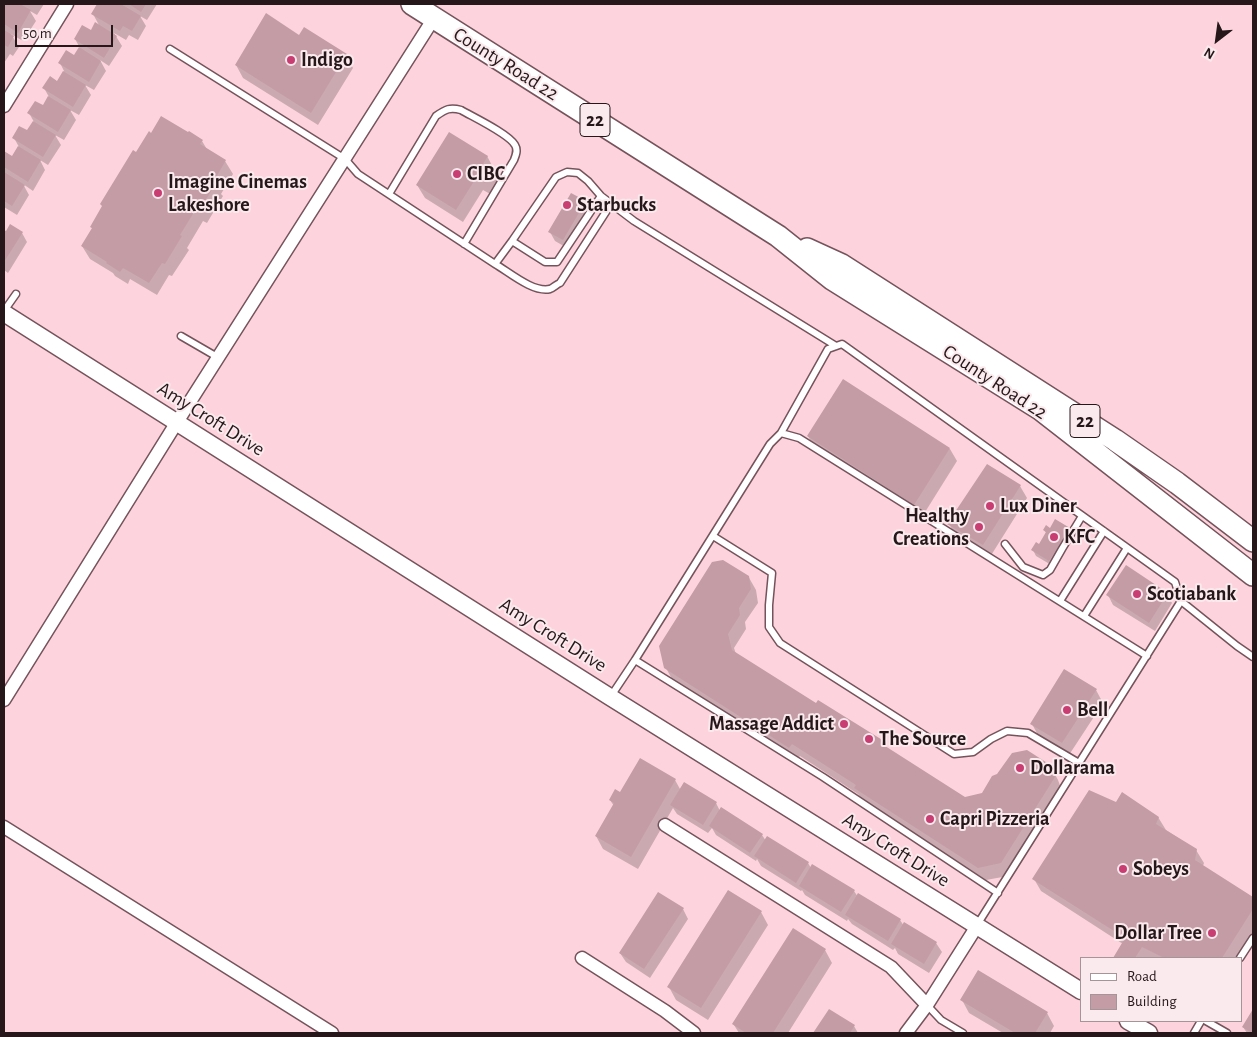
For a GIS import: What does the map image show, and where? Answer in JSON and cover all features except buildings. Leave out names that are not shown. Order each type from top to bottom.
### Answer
[{"type":"main road","name":"County Road 22","points":[[412,4],[778,236],[832,279],[1040,409],[1253,575]]},
{"type":"main road","name":"County Road 22","points":[[778,236],[842,265],[1115,440],[1177,482],[1253,541]]},
{"type":"main road","points":[[1040,409],[1152,481],[1253,556]]},
{"type":"street","points":[[4,106],[68,4]]},
{"type":"street","points":[[4,700],[177,422],[434,18]]},
{"type":"street","name":"Amy Croft Drive","points":[[4,313],[610,697],[1080,990]]},
{"type":"street","points":[[665,825],[891,967],[926,1006]]},
{"type":"street","points":[[4,827],[332,1033]]},
{"type":"street","points":[[906,1033],[926,1006],[977,926]]},
{"type":"street","points":[[582,958],[665,1011],[694,1033]]},
{"type":"street","points":[[1130,1022],[1149,1033]]},
{"type":"lane","points":[[170,49],[345,159],[358,174],[531,287],[550,289],[560,282],[612,204]]},
{"type":"lane","points":[[389,194],[436,116],[445,110],[454,108],[461,110],[508,137],[514,144],[517,152],[514,160],[464,244]]},
{"type":"lane","points":[[495,264],[556,177],[567,172],[578,173],[601,196],[634,221],[836,346]]},
{"type":"lane","points":[[512,241],[545,262],[557,262],[601,196]]},
{"type":"lane","points":[[4,313],[16,294]]},
{"type":"lane","points":[[181,336],[219,358]]},
{"type":"lane","points":[[610,697],[636,660],[770,444],[781,433],[828,349],[842,344],[1175,582],[1181,602],[1253,657]]},
{"type":"lane","points":[[781,433],[799,438],[1147,656]]},
{"type":"lane","points":[[1005,544],[1022,567],[1043,575],[1050,570],[1082,516]]},
{"type":"lane","points":[[1060,601],[1104,531]]},
{"type":"lane","points":[[713,536],[772,573],[769,627],[780,643],[954,754],[973,752],[991,738],[1007,731],[1028,732],[1079,763]]},
{"type":"lane","points":[[1084,616],[1127,548]]},
{"type":"lane","points":[[977,926],[1181,602]]},
{"type":"lane","points":[[636,660],[823,777],[998,893]]},
{"type":"lane","points":[[1241,957],[1252,941]]},
{"type":"lane","points":[[926,1006],[941,1020],[962,1033]]},
{"type":"lane","points":[[1194,1033],[1201,1022]]},
{"type":"lane","points":[[1208,1022],[1227,1033]]},
{"type":"place","name":"Indigo","points":[[291,60]]},
{"type":"place","name":"CIBC","points":[[457,174]]},
{"type":"place","name":"Imagine Cinemas Lakeshore","points":[[158,193]]},
{"type":"place","name":"Starbucks","points":[[567,205]]},
{"type":"place","name":"Lux Diner","points":[[990,506]]},
{"type":"place","name":"Healthy Creations","points":[[979,527]]},
{"type":"place","name":"KFC","points":[[1054,537]]},
{"type":"place","name":"Scotiabank","points":[[1137,594]]},
{"type":"place","name":"Bell","points":[[1067,710]]},
{"type":"place","name":"Massage Addict","points":[[844,724]]},
{"type":"place","name":"The Source","points":[[869,739]]},
{"type":"place","name":"Dollarama","points":[[1020,768]]},
{"type":"place","name":"Capri Pizzeria","points":[[930,819]]},
{"type":"place","name":"Sobeys","points":[[1123,869]]},
{"type":"place","name":"Dollar Tree","points":[[1212,933]]}]
